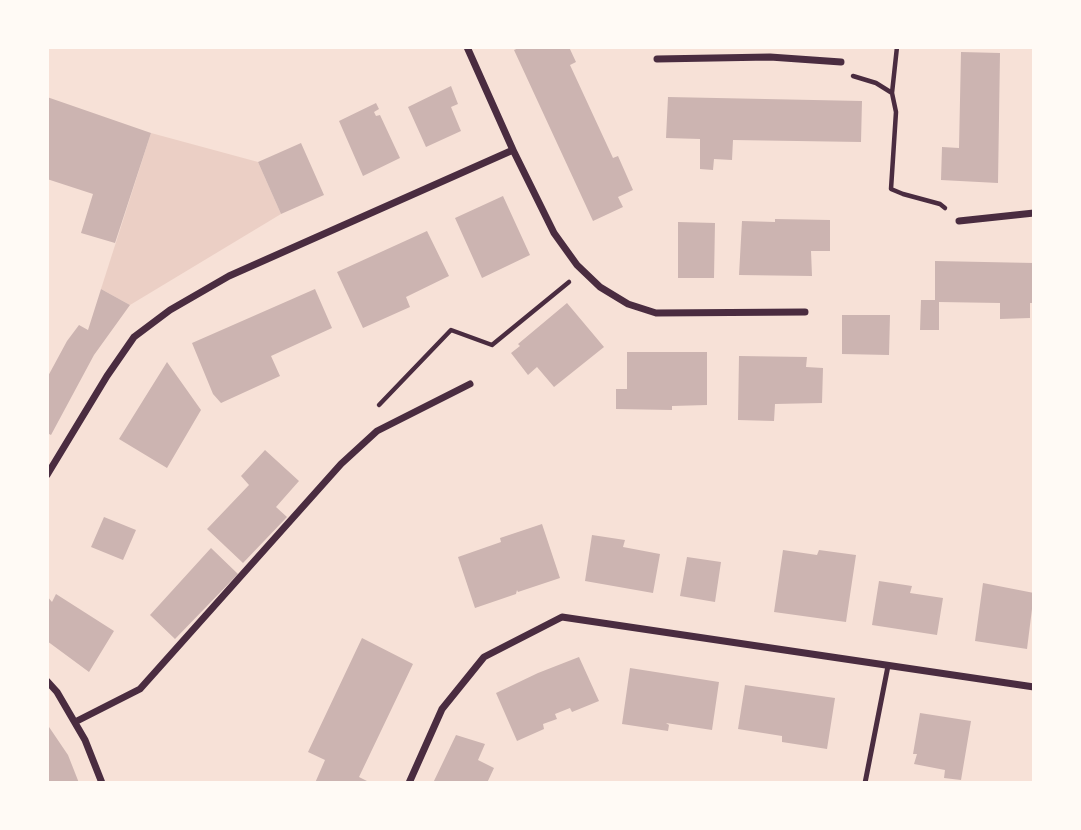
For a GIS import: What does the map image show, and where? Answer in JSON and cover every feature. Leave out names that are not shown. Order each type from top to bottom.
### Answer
[{"type":"street","points":[[467,47],[554,233],[600,287],[628,304],[656,313],[805,312]]},
{"type":"street","points":[[770,47],[771,57]]},
{"type":"street","points":[[657,59],[771,57],[841,62]]},
{"type":"street","points":[[47,475],[134,337],[170,310],[229,276],[513,149]]},
{"type":"street","points":[[959,221],[1034,213]]},
{"type":"street","points":[[75,722],[140,689],[341,464],[377,431],[470,384]]},
{"type":"street","points":[[409,783],[442,709],[484,657],[562,617],[1034,687]]},
{"type":"street","points":[[47,681],[57,692],[85,740],[102,783]]},
{"type":"lane","points":[[865,783],[888,666]]},
{"type":"path","points":[[897,47],[892,93],[896,112],[891,189],[940,204],[959,221]]},
{"type":"path","points":[[841,62],[846,73],[876,83],[892,93]]},
{"type":"path","points":[[370,415],[452,330],[492,345],[583,270]]},
{"type":"shaded area","points":[[151,133],[258,162],[281,214],[130,305],[101,289]]},
{"type":"building","points":[[521,47],[569,47],[576,62],[570,65],[613,158],[618,156],[633,190],[618,197],[623,207],[593,221],[514,50]]},
{"type":"building","points":[[961,52],[1000,53],[998,183],[941,180],[942,147],[959,148]]},
{"type":"building","points":[[451,86],[458,104],[451,107],[461,131],[426,147],[408,107]]},
{"type":"building","points":[[47,97],[151,133],[115,243],[81,233],[93,194],[47,179]]},
{"type":"building","points":[[668,97],[862,101],[861,142],[733,140],[732,160],[714,159],[713,170],[700,169],[700,139],[666,138]]},
{"type":"building","points":[[376,103],[379,109],[374,112],[376,116],[380,115],[400,158],[363,176],[339,121]]},
{"type":"building","points":[[301,143],[324,195],[281,214],[258,162]]},
{"type":"building","points":[[503,196],[530,255],[482,278],[455,218]]},
{"type":"building","points":[[775,219],[830,220],[830,251],[811,251],[812,276],[739,275],[742,221],[775,222]]},
{"type":"building","points":[[678,222],[715,223],[714,278],[678,278]]},
{"type":"building","points":[[427,231],[449,276],[406,297],[410,307],[363,328],[337,272]]},
{"type":"building","points":[[935,261],[1034,263],[1034,303],[1030,303],[1030,318],[1000,319],[1000,303],[939,302],[939,330],[920,330],[921,300],[935,300]]},
{"type":"building","points":[[101,289],[130,305],[94,355],[51,435],[47,433],[47,378],[79,325],[88,330]]},
{"type":"building","points":[[315,289],[332,328],[271,356],[280,376],[221,403],[213,394],[192,343]]},
{"type":"building","points":[[567,303],[604,347],[554,387],[537,367],[528,375],[511,353]]},
{"type":"building","points":[[842,315],[890,315],[889,355],[842,354]]},
{"type":"building","points":[[627,352],[707,352],[707,405],[672,406],[672,410],[616,409],[616,389],[627,389]]},
{"type":"building","points":[[739,356],[807,357],[806,367],[823,368],[822,403],[775,404],[774,421],[738,420]]},
{"type":"building","points":[[167,362],[201,410],[167,468],[119,439]]},
{"type":"building","points":[[265,450],[299,481],[276,507],[287,517],[243,563],[207,529],[249,485],[241,476]]},
{"type":"building","points":[[104,517],[136,530],[123,560],[91,547]]},
{"type":"building","points":[[542,524],[560,578],[518,592],[517,590],[516,594],[475,608],[458,557],[501,542],[500,538]]},
{"type":"building","points":[[592,535],[625,540],[623,547],[660,554],[653,593],[585,581]]},
{"type":"building","points":[[211,548],[238,574],[175,639],[150,615]]},
{"type":"building","points":[[783,550],[817,555],[819,550],[856,555],[846,622],[774,612]]},
{"type":"building","points":[[687,557],[721,562],[715,602],[680,596]]},
{"type":"building","points":[[879,581],[912,586],[910,593],[943,598],[937,635],[872,625]]},
{"type":"building","points":[[983,583],[1034,593],[1027,649],[975,641]]},
{"type":"building","points":[[56,594],[114,631],[89,672],[47,641],[47,596],[52,602]]},
{"type":"building","points":[[362,638],[413,664],[359,777],[371,783],[315,783],[325,760],[308,752]]},
{"type":"building","points":[[579,657],[599,701],[572,712],[570,708],[555,714],[557,719],[543,724],[544,729],[517,741],[496,693]]},
{"type":"building","points":[[630,668],[719,682],[712,730],[666,723],[669,725],[668,731],[622,724]]},
{"type":"building","points":[[745,685],[835,698],[827,749],[782,742],[782,736],[738,729]]},
{"type":"building","points":[[920,713],[971,721],[961,780],[944,778],[945,770],[914,764],[917,754],[913,754]]},
{"type":"building","points":[[47,724],[68,755],[79,783],[47,783]]},
{"type":"building","points":[[456,735],[485,744],[478,760],[494,768],[487,783],[433,783]]}]
